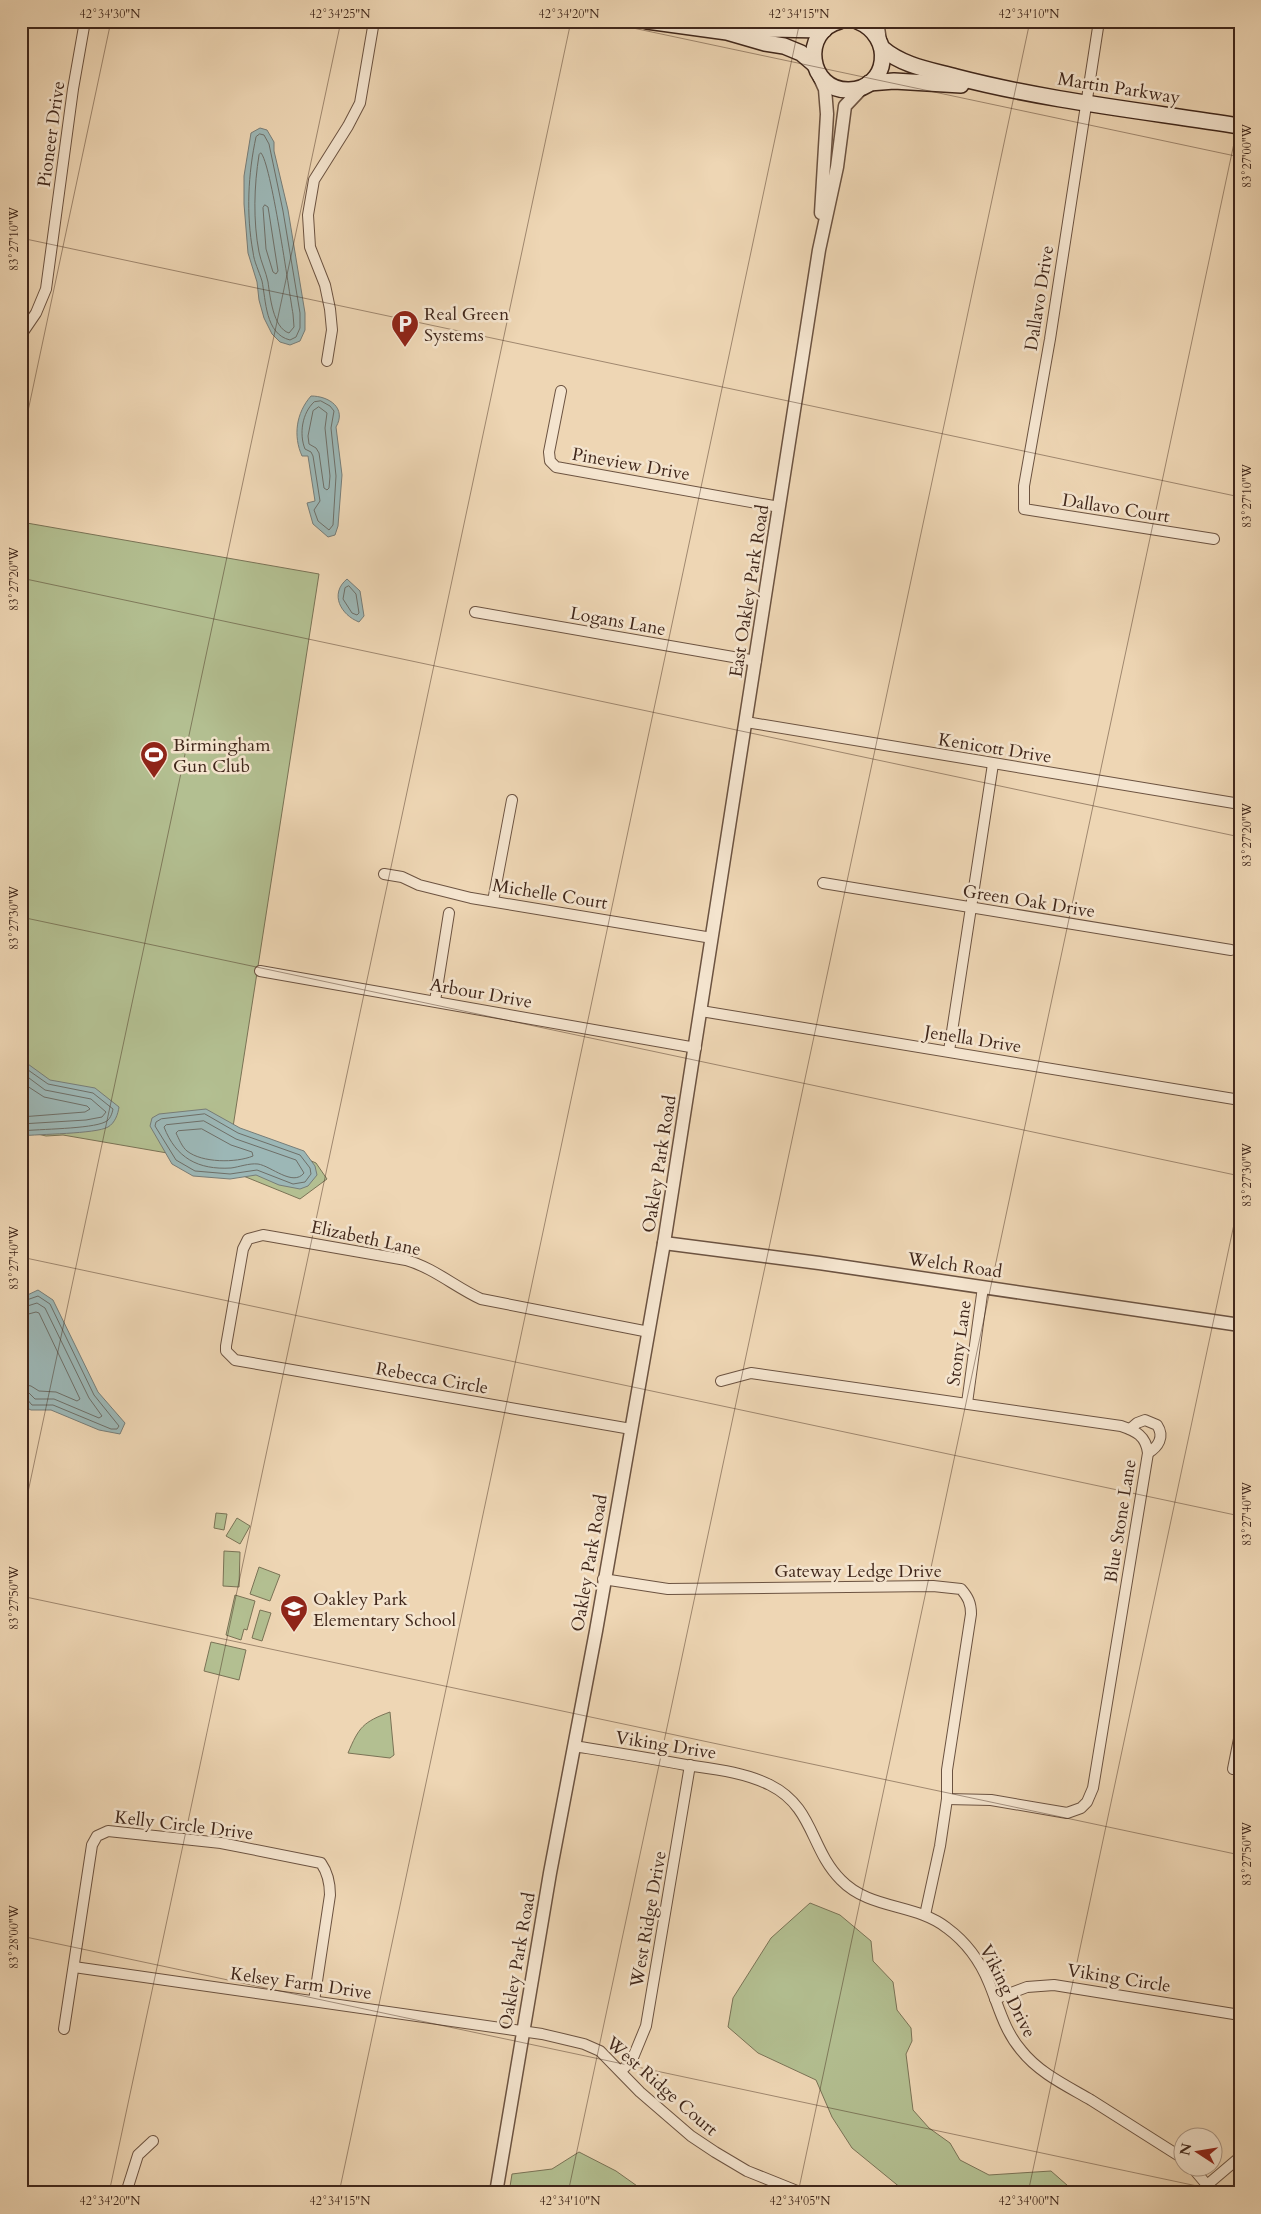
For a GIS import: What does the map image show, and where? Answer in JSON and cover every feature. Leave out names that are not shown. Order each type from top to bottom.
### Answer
[{"type":"main road","points":[[647,21],[727,32],[833,24]]},
{"type":"main road","name":"Martin Parkway","points":[[857,21],[866,25],[874,32],[881,44],[895,59],[918,67],[992,86],[1240,126]]},
{"type":"main road","points":[[817,70],[814,46],[833,24]]},
{"type":"main road","name":"Martin Parkway","points":[[727,32],[765,43],[784,46],[801,53],[828,84],[838,89],[850,90],[865,85],[894,81],[992,86]]},
{"type":"main road","points":[[865,85],[881,68],[881,44]]},
{"type":"street","name":"Pioneer Drive","points":[[21,335],[36,313],[46,289],[73,90],[85,21]]},
{"type":"street","points":[[327,361],[332,330],[330,309],[325,286],[310,247],[308,215],[314,180],[360,103],[374,21]]},
{"type":"street","points":[[877,21],[881,44]]},
{"type":"street","name":"Dallavo Drive","points":[[1024,498],[1024,486],[1050,339],[1099,21]]},
{"type":"street","name":"East Oakley Park Road","points":[[817,70],[825,89],[827,114],[819,250]]},
{"type":"street","name":"East Oakley Park Road","points":[[712,938],[819,250],[837,167],[845,106],[865,85]]},
{"type":"street","name":"Pineview Drive","points":[[561,391],[549,452],[550,461],[556,467],[779,508]]},
{"type":"street","name":"Dallavo Court","points":[[1024,498],[1024,509],[1036,512],[1214,539]]},
{"type":"street","name":"Logans Lane","points":[[476,612],[756,661]]},
{"type":"street","name":"Kenicott Drive","points":[[746,722],[1240,804]]},
{"type":"street","points":[[949,1051],[993,764]]},
{"type":"street","points":[[493,900],[512,800]]},
{"type":"street","name":"Michelle Court","points":[[384,874],[471,898],[493,900],[712,938]]},
{"type":"street","name":"Green Oak Drive","points":[[823,883],[1230,950]]},
{"type":"street","points":[[435,1001],[449,913]]},
{"type":"street","name":"Oakley Park Road","points":[[496,2193],[523,2031],[649,1332],[696,1048],[712,938]]},
{"type":"street","name":"Arbour Drive","points":[[260,971],[696,1048]]},
{"type":"street","name":"Jenella Drive","points":[[701,1011],[1240,1100]]},
{"type":"street","name":"Elizabeth Lane","points":[[230,1356],[226,1346],[243,1249],[248,1239],[256,1235],[406,1260],[424,1265],[461,1290],[482,1299],[649,1332]]},
{"type":"street","name":"Welch Road","points":[[664,1243],[1240,1325]]},
{"type":"street","name":"Stony Lane","points":[[967,1403],[983,1287]]},
{"type":"street","name":"Rebecca Circle","points":[[230,1356],[242,1362],[631,1429]]},
{"type":"street","points":[[721,1381],[751,1373],[967,1403],[1130,1429],[1138,1422],[1145,1420],[1157,1425],[1160,1431],[1160,1439],[1157,1446],[1148,1453]]},
{"type":"street","name":"Blue Stone Lane","points":[[947,1799],[991,1800],[1067,1813],[1080,1808],[1087,1802],[1093,1788],[1148,1453],[1142,1436],[1130,1429]]},
{"type":"street","name":"Gateway Ledge Drive","points":[[604,1579],[668,1589],[933,1586],[961,1589],[971,1605],[972,1614],[947,1770],[947,1799],[940,1846],[925,1915]]},
{"type":"street","points":[[1233,1768],[1240,1734]]},
{"type":"street","name":"Viking Drive","points":[[574,1746],[749,1776],[777,1789],[787,1796],[801,1812],[814,1833],[825,1859],[842,1881],[864,1897],[925,1915],[947,1927],[970,1948],[982,1967],[1001,2017],[1012,2038],[1034,2063],[1056,2080],[1174,2154]]},
{"type":"street","name":"West Ridge Drive","points":[[622,2071],[632,2060],[646,2026],[690,1765]]},
{"type":"street","name":"Kelly Circle Drive","points":[[64,2029],[92,1845],[97,1836],[108,1831],[221,1844],[321,1863],[326,1871],[330,1885],[330,1895],[314,2001]]},
{"type":"street","name":"Kelsey Farm Drive","points":[[74,1967],[523,2031]]},
{"type":"street","name":"Viking Circle","points":[[995,1999],[1027,1986],[1054,1985],[1240,2015]]},
{"type":"street","name":"West Ridge Court","points":[[523,2031],[584,2044],[600,2052],[622,2071],[666,2116],[714,2152],[747,2171],[802,2193]]},
{"type":"street","points":[[126,2193],[138,2154],[153,2141]]},
{"type":"street","points":[[1198,2176],[1208,2189],[1240,2157]]},
{"type":"green space","points":[[678,21],[825,21],[822,24],[731,30]]},
{"type":"green space","name":"Birmingham Gun Club","points":[[21,522],[319,574],[233,1127],[316,1163],[327,1179],[300,1199],[236,1173],[173,1154],[63,1135],[46,1136],[21,1130]]},
{"type":"green space","points":[[216,1513],[227,1514],[224,1530],[214,1528]]},
{"type":"green space","points":[[237,1518],[250,1526],[240,1544],[226,1536]]},
{"type":"green space","points":[[224,1551],[240,1552],[239,1587],[223,1586]]},
{"type":"green space","points":[[259,1567],[280,1575],[270,1601],[250,1594]]},
{"type":"green space","points":[[235,1595],[255,1601],[247,1630],[244,1629],[241,1640],[226,1635]]},
{"type":"green space","points":[[260,1610],[271,1613],[262,1641],[252,1638]]},
{"type":"green space","points":[[211,1642],[246,1650],[239,1680],[204,1671]]},
{"type":"green space","points":[[390,1712],[394,1755],[390,1758],[348,1753],[355,1737],[363,1726]]},
{"type":"green space","points":[[810,1903],[840,1915],[871,1941],[873,1961],[893,1982],[897,2010],[911,2028],[912,2041],[906,2054],[913,2110],[929,2128],[950,2143],[960,2160],[989,2175],[1051,2171],[1076,2193],[907,2193],[852,2148],[832,2117],[816,2080],[758,2053],[728,2027],[733,1998],[771,1938]]},
{"type":"green space","points":[[579,2152],[616,2171],[647,2193],[509,2193],[512,2174],[552,2169]]},
{"type":"water","points":[[260,128],[267,130],[274,142],[274,151],[288,210],[305,313],[305,330],[300,341],[290,345],[280,342],[272,334],[264,318],[257,282],[248,253],[244,176],[251,133]]},
{"type":"water","points":[[311,396],[330,401],[338,409],[339,414],[336,427],[342,475],[338,526],[335,535],[328,537],[313,524],[307,503],[315,501],[308,456],[302,456],[297,433],[299,417]]},
{"type":"water","points":[[347,579],[360,591],[364,616],[359,622],[347,614],[340,604],[338,597],[342,585]]},
{"type":"water","points":[[21,1059],[50,1080],[95,1088],[119,1107],[114,1121],[108,1127],[92,1131],[21,1136]]},
{"type":"water","points":[[206,1109],[240,1128],[304,1151],[315,1166],[317,1175],[308,1186],[300,1189],[279,1185],[256,1175],[230,1179],[193,1176],[172,1164],[150,1126],[152,1118],[159,1114]]},
{"type":"water","points":[[38,1290],[53,1300],[98,1392],[125,1423],[120,1434],[99,1430],[51,1410],[31,1410],[21,1400],[21,1298]]},
{"type":"place","name":"Real Green Systems","points":[[405,348]]},
{"type":"place","name":"Birmingham Gun Club","points":[[154,779]]},
{"type":"place","name":"Oakley Park Elementary School","points":[[294,1633]]}]
